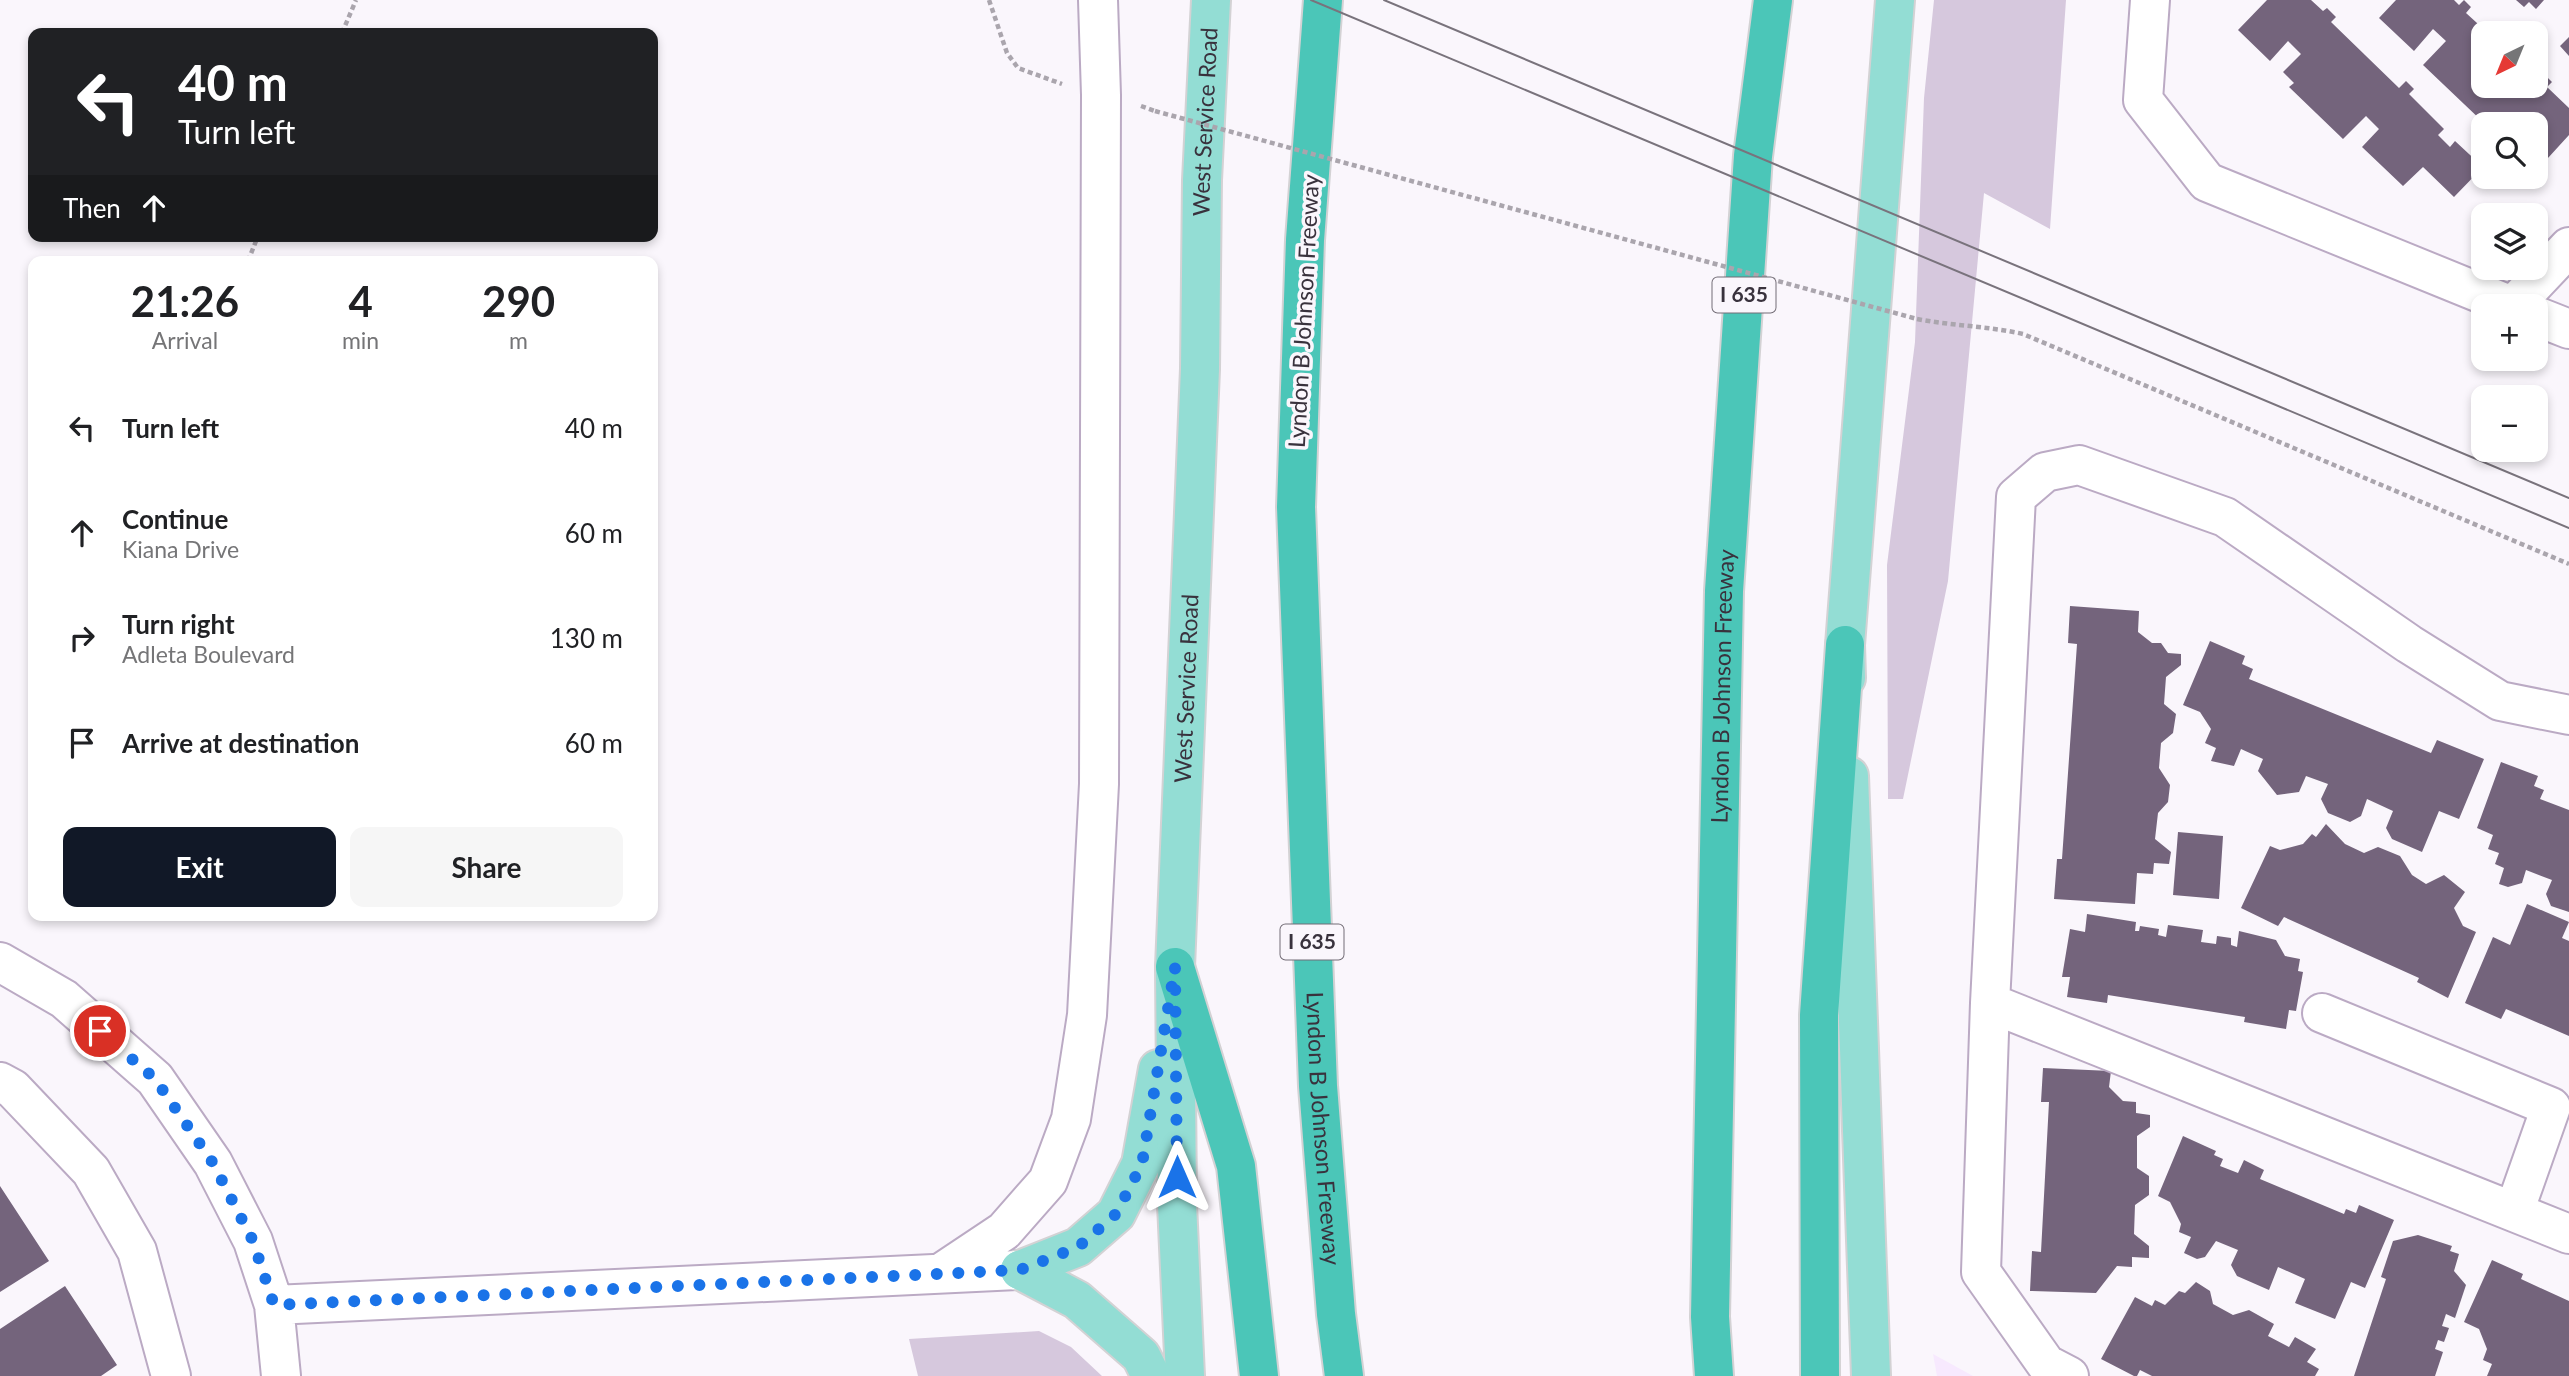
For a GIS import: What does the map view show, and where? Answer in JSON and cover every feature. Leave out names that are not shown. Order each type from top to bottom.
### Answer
[{"type":"highway","name":"Lyndon B Johnson Freeway","points":[[1323,0],[1304,240],[1296,507],[1318,1086],[1336,1314],[1344,1376]]},
{"type":"highway","name":"Lyndon B Johnson Freeway","points":[[1714,1376],[1710,1317],[1724,591],[1753,156],[1773,0]]},
{"type":"highway","points":[[1820,1376],[1819,1015],[1845,645]]},
{"type":"highway","points":[[1175,967],[1236,1166],[1259,1376]]},
{"type":"main road","name":"West Service Road","points":[[1185,1376],[1177,1204],[1175,967],[1200,369],[1202,180],[1211,0]]},
{"type":"main road","points":[[1871,1376],[1845,645],[1895,0]]},
{"type":"main road","points":[[1020,1270],[1078,1247],[1116,1214],[1142,1164],[1175,967]]},
{"type":"main road","points":[[1020,1270],[1077,1300],[1141,1356],[1151,1376]]},
{"type":"street","points":[[941,1273],[1004,1231],[1048,1181],[1071,1119],[1087,1015],[1099,770],[1101,95],[1098,0]]},
{"type":"street","points":[[2150,0],[2143,100],[2207,182],[2483,294]]},
{"type":"street","points":[[2524,294],[2569,247]]},
{"type":"street","points":[[2548,321],[2569,329]]},
{"type":"street","points":[[2068,1376],[2046,1364],[1981,1272],[1990,1003],[2016,497],[2045,471],[2080,465],[2225,517],[2409,644],[2500,701],[2569,715]]},
{"type":"street","points":[[0,962],[64,999],[155,1079],[213,1163],[253,1241],[274,1305],[281,1376]]},
{"type":"street","points":[[1990,1003],[2569,1234]]},
{"type":"street","points":[[2322,1013],[2551,1107],[2514,1212]]},
{"type":"street","points":[[0,1083],[13,1090],[91,1171],[98,1182],[137,1251],[171,1376]]},
{"type":"street","points":[[274,1305],[1020,1270]]},
{"type":"path","points":[[344,28],[356,0]]},
{"type":"path","points":[[989,0],[1007,53],[1018,68],[1071,86]]},
{"type":"path","points":[[1155,111],[1917,319],[1952,326],[1989,327],[2023,334],[2569,565]]},
{"type":"shaded area","points":[[1934,0],[2066,0],[2050,229],[1984,193],[1948,581],[1903,799],[1888,799],[1887,565],[1915,342],[1924,98]]},
{"type":"shaded area","points":[[1039,1331],[1071,1347],[1102,1376],[918,1376],[909,1339]]},
{"type":"shaded area","points":[[1933,1354],[1973,1376],[1937,1376]]},
{"type":"building","points":[[2267,0],[2311,0],[2323,11],[2327,8],[2336,17],[2331,22],[2399,88],[2406,81],[2414,89],[2409,94],[2444,129],[2438,135],[2450,147],[2455,141],[2471,156],[2471,179],[2454,197],[2423,167],[2403,186],[2362,147],[2379,129],[2366,116],[2343,139],[2289,87],[2294,83],[2283,72],[2301,54],[2288,41],[2270,61],[2238,30]]},
{"type":"building","points":[[2396,0],[2454,0],[2459,5],[2464,0],[2471,7],[2466,13],[2475,21],[2471,21],[2471,98],[2548,98],[2548,88],[2569,108],[2569,135],[2548,158],[2548,112],[2472,112],[2423,65],[2446,41],[2433,29],[2414,51],[2379,18]]},
{"type":"building","points":[[2516,0],[2544,0],[2536,9],[2529,2],[2524,7]]},
{"type":"building","points":[[2569,37],[2569,56],[2560,46]]},
{"type":"building","points":[[2070,606],[2139,611],[2138,632],[2152,643],[2161,643],[2168,653],[2181,654],[2181,665],[2166,677],[2164,704],[2176,714],[2173,733],[2161,743],[2159,768],[2170,785],[2168,802],[2158,813],[2155,839],[2171,852],[2169,864],[2154,863],[2153,874],[2137,873],[2135,904],[2054,899],[2057,859],[2062,859],[2077,644],[2068,643]]},
{"type":"building","points":[[2210,641],[2245,656],[2242,664],[2253,669],[2249,679],[2431,753],[2437,740],[2484,759],[2459,819],[2439,811],[2422,852],[2392,839],[2386,828],[2393,811],[2367,799],[2361,816],[2350,822],[2328,813],[2321,799],[2328,784],[2306,776],[2299,792],[2277,795],[2258,771],[2263,759],[2241,749],[2234,766],[2211,761],[2216,748],[2205,743],[2211,729],[2200,712],[2183,705]]},
{"type":"building","points":[[2501,762],[2538,776],[2534,786],[2544,790],[2540,799],[2569,810],[2569,912],[2551,906],[2546,894],[2552,880],[2526,870],[2522,883],[2508,887],[2499,884],[2504,868],[2495,864],[2499,853],[2488,849],[2493,835],[2477,828]]},
{"type":"building","points":[[2326,824],[2345,844],[2364,853],[2378,847],[2400,856],[2412,875],[2426,884],[2444,875],[2465,892],[2454,908],[2463,926],[2476,932],[2448,998],[2417,982],[2419,978],[2284,917],[2278,926],[2241,908],[2270,846],[2280,850],[2303,844],[2312,834],[2316,837]]},
{"type":"building","points":[[2178,832],[2223,836],[2219,899],[2173,895]]},
{"type":"building","points":[[2527,904],[2569,922],[2562,938],[2569,941],[2569,1036],[2506,1009],[2501,1019],[2465,1003],[2493,937],[2510,945]]},
{"type":"building","points":[[2087,914],[2136,922],[2135,931],[2139,931],[2140,926],[2159,929],[2158,935],[2166,937],[2168,925],[2203,930],[2201,942],[2216,944],[2217,936],[2231,938],[2231,945],[2237,947],[2239,931],[2276,940],[2285,956],[2300,959],[2298,971],[2303,972],[2296,1011],[2289,1010],[2286,1029],[2244,1022],[2245,1017],[2108,995],[2107,1003],[2067,997],[2070,977],[2062,977],[2070,929],[2085,932]]},
{"type":"building","points":[[2043,1068],[2111,1071],[2109,1087],[2123,1101],[2136,1102],[2136,1113],[2150,1115],[2150,1127],[2137,1136],[2137,1168],[2149,1176],[2149,1195],[2135,1205],[2134,1234],[2149,1246],[2149,1258],[2132,1257],[2132,1267],[2117,1266],[2096,1293],[2030,1291],[2032,1251],[2041,1252],[2049,1102],[2041,1102]]},
{"type":"building","points":[[2183,1136],[2216,1151],[2214,1155],[2223,1159],[2220,1166],[2238,1173],[2244,1160],[2264,1170],[2260,1179],[2344,1214],[2346,1209],[2356,1213],[2359,1205],[2394,1220],[2365,1288],[2351,1282],[2335,1319],[2295,1303],[2305,1279],[2278,1267],[2269,1290],[2237,1276],[2231,1265],[2238,1250],[2216,1241],[2205,1257],[2197,1259],[2184,1253],[2191,1237],[2179,1232],[2181,1224],[2170,1202],[2158,1196]]},
{"type":"building","points":[[0,1186],[49,1261],[0,1292]]},
{"type":"building","points":[[2418,1235],[2452,1246],[2450,1251],[2459,1254],[2454,1271],[2466,1285],[2455,1318],[2446,1314],[2442,1326],[2449,1328],[2444,1342],[2438,1340],[2435,1349],[2443,1352],[2435,1376],[2354,1376],[2386,1279],[2381,1277],[2393,1241]]},
{"type":"building","points":[[2492,1260],[2523,1274],[2521,1279],[2569,1301],[2569,1376],[2487,1376],[2492,1364],[2483,1360],[2487,1349],[2479,1329],[2464,1322]]},
{"type":"building","points":[[2196,1282],[2210,1291],[2213,1304],[2233,1315],[2249,1310],[2274,1324],[2268,1336],[2289,1347],[2295,1337],[2316,1349],[2307,1362],[2319,1369],[2315,1376],[2152,1376],[2140,1370],[2137,1376],[2134,1376],[2101,1359],[2135,1297],[2152,1306],[2155,1300],[2165,1305],[2179,1291],[2185,1293]]},
{"type":"building","points":[[65,1286],[117,1365],[101,1376],[0,1376],[0,1329]]},
{"type":"tram line","points":[[1311,0],[2569,528]]},
{"type":"tram line","points":[[1384,0],[2569,498]]},
{"type":"route","points":[[100,1031],[155,1079],[213,1163],[253,1241],[274,1305],[1020,1270],[1078,1247],[1116,1214],[1142,1164],[1175,967],[1177,1177]]}]
